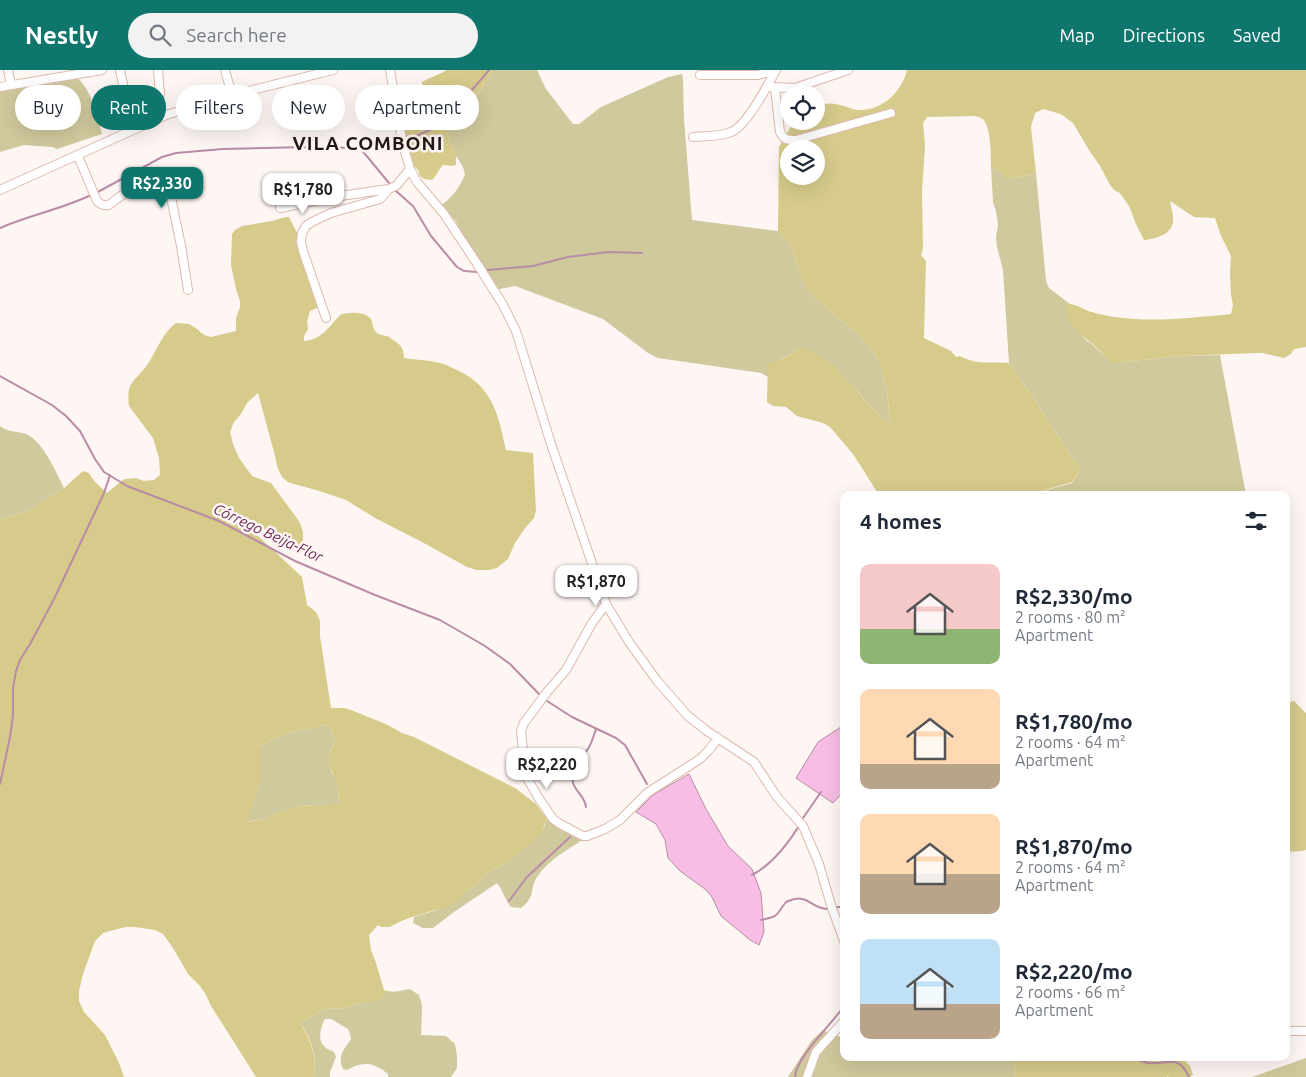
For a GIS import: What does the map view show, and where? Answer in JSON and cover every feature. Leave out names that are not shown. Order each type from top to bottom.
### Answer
[{"type":"street","points":[[8,70],[11,86]]},
{"type":"street","points":[[50,70],[51,79]]},
{"type":"street","points":[[0,87],[102,70]]},
{"type":"street","points":[[120,70],[126,103],[160,94],[158,70]]},
{"type":"street","points":[[225,70],[229,85]]},
{"type":"street","points":[[262,86],[316,72],[333,70]]},
{"type":"street","points":[[390,70],[402,142],[410,169],[417,182],[444,214],[494,291],[516,331],[551,444],[606,604],[629,642],[658,682],[688,716],[754,762],[777,797],[803,826],[819,864],[830,905],[840,931]]},
{"type":"street","points":[[700,75],[743,73],[758,75],[776,70]]},
{"type":"street","points":[[693,137],[724,134],[738,128],[771,87],[776,70]]},
{"type":"street","points":[[771,87],[795,88],[848,70]]},
{"type":"street","points":[[771,87],[780,132],[783,138],[788,140],[796,140],[891,114]]},
{"type":"street","points":[[0,190],[176,112]]},
{"type":"street","points":[[78,156],[96,197],[109,204],[145,181],[156,182],[166,187],[170,192],[188,290]]},
{"type":"street","points":[[280,208],[333,197],[388,189],[397,185],[410,169]]},
{"type":"street","points":[[326,318],[301,242],[302,233],[306,226],[312,222],[380,199],[388,189]]},
{"type":"street","points":[[606,604],[592,623],[566,670],[524,723],[521,731],[527,778],[553,819],[584,836],[605,829],[620,820],[629,809],[652,790],[700,759],[718,738]]},
{"type":"street","points":[[807,1077],[816,1052],[840,1025]]},
{"type":"street","points":[[1290,1031],[1306,1031]]},
{"type":"shaded area","points":[[447,70],[493,70],[479,92],[479,85],[422,85],[422,82]]},
{"type":"shaded area","points":[[493,70],[537,70],[546,89],[573,124],[579,124],[601,107],[668,77],[682,74],[692,220],[778,231],[790,245],[801,278],[813,297],[858,334],[872,350],[880,364],[887,391],[890,423],[882,419],[857,391],[799,348],[789,356],[782,358],[768,377],[761,373],[658,358],[648,353],[603,319],[515,286],[495,290],[458,238],[458,226],[455,220],[440,206],[455,192],[465,175],[463,167],[450,143],[448,130],[479,130],[479,92]]},
{"type":"shaded area","points":[[907,70],[1306,70],[1306,347],[1294,349],[1291,354],[1284,358],[1255,353],[1182,356],[1111,363],[1074,328],[1068,318],[1067,304],[1102,315],[1134,319],[1170,319],[1231,314],[1233,305],[1230,272],[1231,256],[1215,218],[1194,217],[1170,201],[1173,214],[1172,226],[1166,233],[1144,240],[1129,206],[1120,193],[1110,185],[1073,123],[1061,114],[1043,109],[1035,113],[1031,127],[1036,173],[1009,178],[1005,178],[1000,171],[991,167],[987,126],[982,119],[975,116],[927,117],[923,123],[925,146],[922,191],[923,249],[921,255],[926,261],[924,338],[951,351],[956,357],[960,356],[979,362],[1009,363],[1079,468],[1079,472],[1072,482],[1042,491],[876,491],[853,454],[830,427],[823,423],[797,416],[786,407],[773,406],[767,402],[768,364],[789,356],[799,348],[805,348],[833,365],[882,419],[890,422],[887,391],[880,364],[872,350],[858,334],[813,297],[801,278],[790,245],[778,231],[779,147],[780,145],[780,185],[825,185],[825,140],[783,140],[789,130],[825,130],[825,104],[839,105],[858,110],[867,109],[883,104],[896,93]]},
{"type":"shaded area","points":[[74,75],[86,88],[91,98],[91,130],[101,130],[102,134],[57,149],[53,147],[24,145],[0,152],[0,87]]},
{"type":"shaded area","points":[[403,130],[448,130],[450,143],[456,156],[456,165],[443,165],[432,180],[424,179],[409,161],[407,146],[403,142]]},
{"type":"shaded area","points":[[991,167],[1000,171],[1006,178],[1018,178],[1036,173],[1046,281],[1049,288],[1070,304],[1067,304],[1079,333],[1107,359],[1121,362],[1182,356],[1220,355],[1245,491],[1043,491],[1072,483],[1079,472],[1079,468],[1009,363],[1003,270],[997,247],[998,225],[993,203]]},
{"type":"shaded area","points":[[289,217],[299,237],[320,304],[317,308],[310,311],[307,321],[308,329],[304,336],[304,341],[320,335],[340,315],[347,313],[364,314],[371,319],[377,333],[390,337],[400,345],[404,358],[447,365],[479,385],[492,403],[506,450],[533,453],[536,511],[534,518],[515,543],[508,559],[497,568],[477,570],[467,567],[375,518],[346,500],[288,482],[283,478],[277,466],[258,393],[247,403],[234,422],[230,432],[233,444],[239,458],[252,476],[271,483],[296,517],[303,532],[303,541],[298,547],[286,536],[268,529],[258,530],[257,535],[302,577],[307,605],[316,612],[320,621],[320,636],[331,708],[351,710],[388,725],[515,788],[536,804],[547,819],[541,832],[532,843],[504,864],[485,874],[478,883],[452,905],[409,918],[390,927],[378,925],[369,935],[371,950],[384,990],[388,991],[376,1002],[365,1002],[345,1008],[328,1009],[301,1023],[312,1049],[315,1062],[314,1077],[256,1077],[206,995],[188,974],[163,934],[155,930],[125,927],[103,933],[95,941],[79,991],[79,1001],[84,1012],[105,1035],[124,1077],[0,1077],[0,519],[26,512],[64,488],[83,471],[89,473],[94,481],[107,493],[124,479],[154,480],[160,475],[159,458],[153,438],[129,406],[130,386],[149,362],[162,338],[176,323],[189,324],[204,335],[211,337],[236,331],[236,318],[240,301],[231,265],[232,234],[242,226]],"holes":[[[325,724],[332,733],[335,744],[328,760],[338,787],[339,804],[302,805],[276,813],[267,818],[247,822],[260,783],[260,746],[291,732],[316,728]]]},
{"type":"shaded area","points":[[0,426],[26,434],[38,443],[64,488],[26,512],[0,519]]},
{"type":"shaded area","points":[[1294,701],[1306,713],[1306,850],[1290,852],[1290,702]]},
{"type":"shaded area","points":[[325,724],[331,730],[335,741],[330,751],[331,771],[338,787],[339,805],[302,805],[276,813],[267,818],[246,822],[260,783],[260,746],[291,732],[316,728]]},
{"type":"shaded area","points":[[840,728],[840,795],[833,803],[796,778],[818,742]]},
{"type":"shaded area","points":[[689,774],[706,809],[728,846],[752,869],[761,893],[764,932],[759,945],[721,916],[712,897],[705,889],[680,871],[668,858],[665,840],[656,824],[636,812],[653,795]]},
{"type":"shaded area","points":[[547,819],[584,839],[558,856],[541,871],[535,882],[531,897],[521,908],[511,907],[497,883],[433,928],[423,928],[413,923],[414,917],[437,910],[478,883],[485,874],[504,864],[544,827]]},
{"type":"shaded area","points":[[410,989],[419,995],[422,1005],[421,1035],[446,1036],[455,1044],[457,1068],[451,1077],[388,1077],[388,1074],[383,1070],[368,1064],[358,1065],[347,1070],[343,1069],[341,1056],[351,1039],[350,1034],[348,1029],[331,1019],[325,1019],[320,1037],[325,1047],[334,1052],[336,1057],[330,1077],[314,1077],[315,1062],[313,1049],[301,1023],[328,1009],[345,1008],[365,1002],[376,1002],[388,991],[396,992]]},
{"type":"shaded area","points":[[823,1030],[840,1036],[840,1061],[1013,1061],[1016,1077],[788,1077],[812,1040]]},
{"type":"shaded area","points":[[1306,1058],[1306,1077],[1252,1077]]},
{"type":"shaded area","points":[[1013,1061],[1185,1061],[1190,1066],[1193,1075],[1190,1077],[1016,1077]]},
{"type":"waterway","points":[[405,141],[432,129],[448,118],[489,70]]},
{"type":"waterway","points":[[96,193],[162,157],[176,153],[223,149],[359,148],[400,142]]},
{"type":"waterway","points":[[360,148],[389,183]]},
{"type":"waterway","points":[[396,191],[413,206],[431,236],[457,267],[464,271],[477,272]]},
{"type":"waterway","points":[[0,228],[91,195]]},
{"type":"waterway","points":[[488,270],[533,266],[568,257],[608,252],[642,253]]},
{"type":"waterway","name":"Córrego Beija-Flor","points":[[0,376],[52,405],[66,416],[80,431],[104,472],[127,486],[219,521],[295,561],[440,620],[485,646],[510,664],[540,695]]},
{"type":"waterway","points":[[0,784],[13,716],[13,688],[16,671],[20,660],[54,599],[104,493],[110,475]]},
{"type":"waterway","name":"Córrego Beija-Flor","points":[[547,701],[572,717],[616,738],[625,745],[647,784]]},
{"type":"waterway","points":[[586,807],[584,800],[574,786],[573,773],[590,745],[596,729]]},
{"type":"waterway","points":[[803,818],[821,792]]},
{"type":"waterway","points":[[752,875],[779,854],[799,826]]},
{"type":"waterway","points":[[509,901],[527,877],[570,837]]},
{"type":"waterway","name":"Córrego Beija-Flor","points":[[761,920],[774,916],[786,902],[800,898],[820,908],[829,909]]},
{"type":"waterway","name":"Córrego Beija-Flor","points":[[835,907],[840,907]]},
{"type":"waterway","points":[[795,1077],[801,1060],[840,1011]]},
{"type":"waterway","name":"Córrego Beija-Flor","points":[[1142,1061],[1148,1063],[1176,1063],[1181,1065],[1189,1077]]},
{"type":"district","name":"VILA COMBONI","points":[[368,143]]}]
